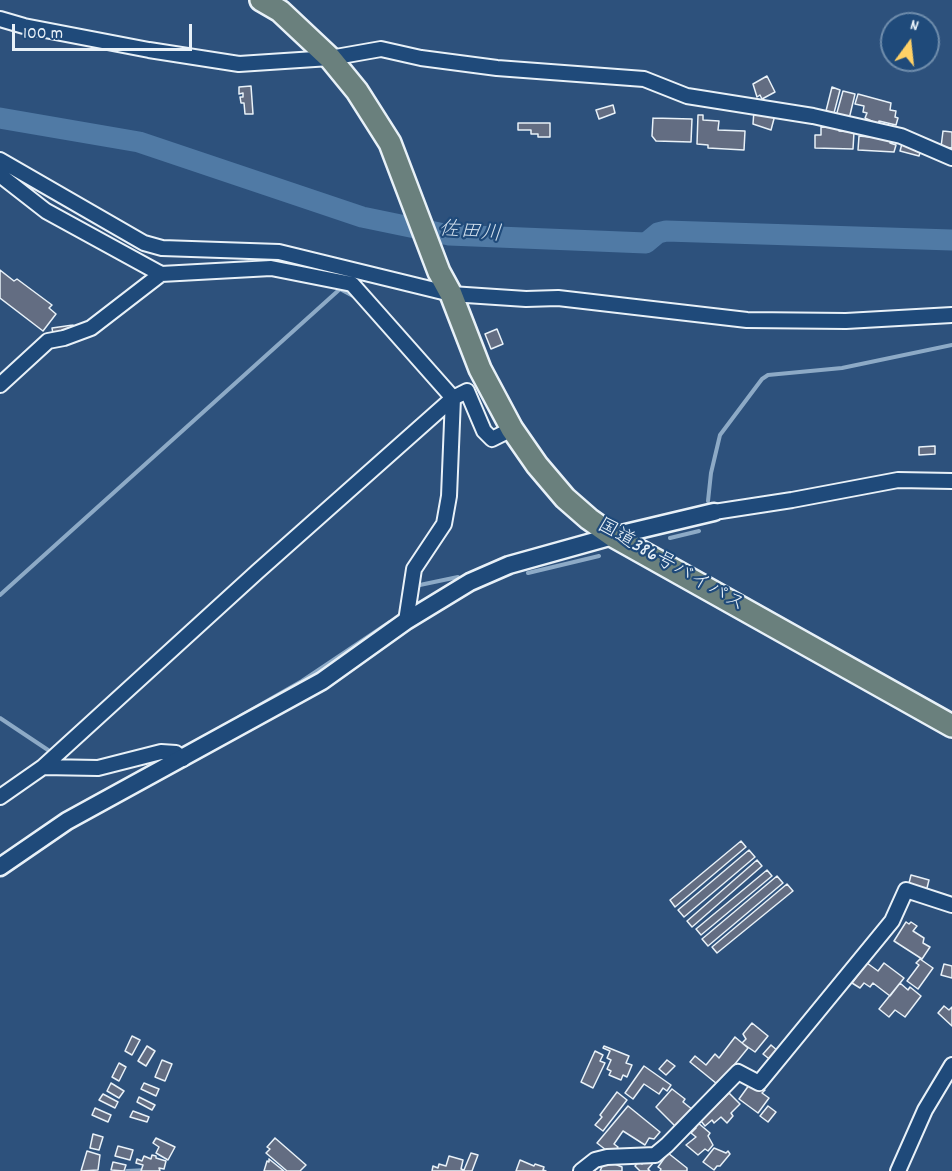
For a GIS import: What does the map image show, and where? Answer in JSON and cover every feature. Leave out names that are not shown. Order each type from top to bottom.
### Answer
[{"type":"highway","name":"国道386号バイパス","points":[[261,0],[280,11],[330,58],[357,91],[390,143],[439,272],[451,294],[480,369],[512,429],[537,465],[565,498],[613,536],[952,726]]},
{"type":"street","points":[[0,19],[24,26],[149,50],[239,64],[330,58],[381,49],[421,58],[498,68],[644,79],[687,96],[813,116],[901,136],[952,158]]},
{"type":"street","points":[[0,160],[144,243],[162,248],[279,252],[451,294],[526,299],[558,298],[747,320],[846,321],[952,315]]},
{"type":"street","points":[[0,175],[46,211],[160,274],[271,268],[352,284],[453,398],[449,496],[444,524],[414,569],[406,621]]},
{"type":"street","points":[[0,385],[48,341],[91,328],[160,274]]},
{"type":"street","points":[[0,796],[43,767],[248,580],[453,398],[467,391],[484,431],[492,438],[512,429]]},
{"type":"street","points":[[0,867],[67,821],[322,681],[406,621],[471,582],[509,565],[613,536],[714,512],[898,480],[952,481]]},
{"type":"street","points":[[43,767],[98,768],[161,752],[176,753],[183,759]]},
{"type":"street","points":[[581,1171],[595,1160],[607,1157],[655,1155],[738,1072],[759,1083],[892,921],[906,890],[952,906]]},
{"type":"street","points":[[898,1171],[924,1110],[952,1065]]},
{"type":"building","points":[[767,76],[775,92],[762,99],[760,95],[757,97],[753,84]]},
{"type":"building","points":[[251,86],[253,114],[245,114],[244,103],[241,103],[240,97],[243,97],[243,93],[239,94],[239,87]]},
{"type":"building","points":[[832,87],[840,90],[834,113],[826,111]]},
{"type":"building","points":[[843,91],[855,94],[849,119],[836,116]]},
{"type":"building","points":[[858,94],[891,103],[890,110],[896,111],[895,117],[898,118],[896,125],[879,121],[878,124],[865,118],[867,113],[863,112],[864,106],[855,104]]},
{"type":"building","points":[[613,105],[615,113],[599,119],[596,110]]},
{"type":"building","points":[[754,110],[775,115],[771,130],[753,124]]},
{"type":"building","points":[[698,115],[703,115],[703,120],[719,121],[718,130],[745,131],[744,150],[708,148],[708,145],[697,144]]},
{"type":"building","points":[[653,118],[692,119],[691,142],[656,141],[652,136]]},
{"type":"building","points":[[518,123],[550,123],[550,137],[538,137],[538,134],[531,134],[531,130],[518,130]]},
{"type":"building","points":[[821,127],[854,132],[853,149],[815,148],[815,135],[821,135]]},
{"type":"building","points":[[943,131],[952,132],[952,148],[941,147]]},
{"type":"building","points":[[859,136],[890,139],[890,143],[896,145],[894,152],[858,150]]},
{"type":"building","points":[[903,140],[922,146],[919,156],[900,151]]},
{"type":"building","points":[[0,270],[14,281],[17,279],[52,305],[49,308],[56,314],[43,331],[0,298]]},
{"type":"building","points":[[73,325],[74,331],[53,334],[52,328]]},
{"type":"building","points":[[497,329],[503,344],[491,349],[485,334]]},
{"type":"building","points":[[935,446],[935,454],[919,455],[919,447]]},
{"type":"building","points":[[741,841],[746,847],[675,907],[670,900]]},
{"type":"building","points":[[749,850],[755,857],[684,917],[678,910]]},
{"type":"building","points":[[757,860],[762,866],[692,927],[687,921]]},
{"type":"building","points":[[767,870],[772,876],[701,935],[696,929]]},
{"type":"building","points":[[911,875],[929,880],[926,892],[908,887]]},
{"type":"building","points":[[777,876],[783,883],[708,946],[702,939]]},
{"type":"building","points":[[787,884],[793,891],[717,953],[712,947]]},
{"type":"building","points":[[906,922],[917,926],[913,931],[924,938],[923,943],[930,947],[922,959],[894,941]]},
{"type":"building","points":[[920,959],[933,968],[918,989],[907,981],[919,965],[916,963]]},
{"type":"building","points":[[867,963],[878,971],[884,963],[904,978],[890,996],[873,983],[870,987],[864,983],[860,988],[852,983]]},
{"type":"building","points":[[944,964],[952,966],[952,978],[941,975]]},
{"type":"building","points":[[900,983],[908,990],[910,987],[921,996],[905,1017],[895,1010],[889,1017],[879,1009]]},
{"type":"building","points":[[944,1006],[949,1010],[952,1007],[952,1026],[938,1013]]},
{"type":"building","points":[[752,1023],[768,1036],[755,1052],[742,1043],[746,1039],[743,1034]]},
{"type":"building","points":[[132,1036],[140,1040],[132,1055],[125,1051]]},
{"type":"building","points":[[735,1037],[748,1048],[730,1070],[734,1073],[722,1088],[690,1062],[695,1056],[706,1065],[715,1054],[719,1058]]},
{"type":"building","points":[[771,1045],[778,1051],[777,1065],[763,1054]]},
{"type":"building","points":[[147,1046],[155,1051],[146,1066],[138,1061]]},
{"type":"building","points":[[604,1046],[629,1056],[626,1063],[632,1065],[627,1077],[623,1075],[621,1080],[609,1075],[611,1071],[607,1069],[611,1060],[607,1058],[610,1051],[603,1048]]},
{"type":"building","points":[[595,1051],[603,1055],[600,1061],[605,1063],[593,1088],[581,1082]]},
{"type":"building","points":[[162,1060],[172,1064],[165,1081],[155,1077]]},
{"type":"building","points":[[667,1060],[675,1066],[666,1075],[659,1069]]},
{"type":"building","points":[[119,1063],[126,1067],[119,1081],[112,1077]]},
{"type":"building","points":[[644,1066],[671,1085],[667,1091],[663,1088],[659,1094],[644,1084],[633,1099],[625,1093]]},
{"type":"building","points":[[752,1081],[765,1090],[762,1093],[769,1098],[758,1113],[739,1099]]},
{"type":"building","points":[[111,1083],[124,1091],[119,1098],[107,1091]]},
{"type":"building","points":[[144,1083],[159,1089],[156,1096],[141,1089]]},
{"type":"building","points":[[672,1089],[685,1099],[683,1102],[693,1110],[676,1127],[656,1107]]},
{"type":"building","points":[[617,1092],[627,1100],[603,1131],[595,1125]]},
{"type":"building","points":[[729,1093],[740,1104],[731,1113],[733,1116],[727,1123],[721,1117],[705,1126],[701,1121]]},
{"type":"building","points":[[103,1094],[118,1102],[115,1108],[99,1100]]},
{"type":"building","points":[[139,1097],[155,1105],[152,1110],[137,1102]]},
{"type":"building","points":[[628,1106],[660,1132],[654,1139],[649,1138],[645,1145],[623,1131],[614,1144],[618,1147],[614,1152],[606,1150],[597,1143]]},
{"type":"building","points":[[768,1106],[776,1112],[768,1122],[760,1116]]},
{"type":"building","points":[[95,1108],[111,1115],[108,1122],[92,1115]]},
{"type":"building","points":[[133,1111],[149,1117],[147,1122],[130,1117]]},
{"type":"building","points":[[697,1122],[710,1133],[708,1136],[713,1145],[708,1151],[705,1149],[698,1155],[686,1145],[696,1137],[691,1133],[696,1128],[694,1126]]},
{"type":"building","points":[[93,1134],[103,1137],[99,1150],[90,1148]]},
{"type":"building","points":[[156,1138],[175,1147],[168,1160],[156,1153],[159,1147],[153,1143]]},
{"type":"building","points":[[275,1138],[306,1165],[300,1171],[287,1171],[266,1153],[270,1149],[267,1147]]},
{"type":"building","points":[[118,1146],[133,1150],[130,1160],[115,1156]]},
{"type":"building","points":[[714,1148],[726,1153],[728,1151],[730,1154],[714,1170],[703,1162]]},
{"type":"building","points":[[87,1151],[100,1155],[98,1170],[81,1171]]},
{"type":"building","points":[[471,1153],[478,1155],[472,1171],[432,1171],[433,1166],[438,1168],[439,1164],[446,1166],[449,1156],[463,1160],[461,1169],[464,1170]]},
{"type":"building","points":[[668,1153],[687,1168],[687,1171],[660,1171],[658,1167]]},
{"type":"building","points":[[152,1155],[166,1161],[164,1169],[141,1171],[143,1165],[136,1163],[137,1159],[142,1161],[144,1156],[151,1159]]},
{"type":"building","points":[[648,1157],[654,1162],[648,1169],[650,1171],[640,1171],[635,1166],[639,1161],[642,1164]]},
{"type":"building","points":[[269,1159],[284,1171],[264,1171]]},
{"type":"building","points":[[520,1160],[534,1166],[535,1164],[544,1167],[543,1170],[546,1171],[516,1171]]},
{"type":"building","points":[[605,1160],[622,1167],[622,1171],[600,1171]]},
{"type":"building","points":[[113,1162],[126,1165],[124,1171],[111,1170]]},
{"type":"waterway","name":"佐田川","points":[[0,118],[139,142],[362,217],[449,235],[646,243],[658,233],[666,231],[952,240]]},
{"type":"waterway","points":[[0,595],[340,289],[355,297]]},
{"type":"waterway","points":[[708,501],[711,473],[720,435],[762,379],[768,375],[842,368],[952,345]]},
{"type":"waterway","points":[[670,538],[699,531]]},
{"type":"waterway","points":[[528,573],[599,556]]},
{"type":"waterway","points":[[415,586],[458,577]]},
{"type":"waterway","points":[[239,717],[302,681],[390,622]]},
{"type":"waterway","points":[[0,718],[48,750]]},
{"type":"waterway","points":[[127,1171],[147,1170]]}]
